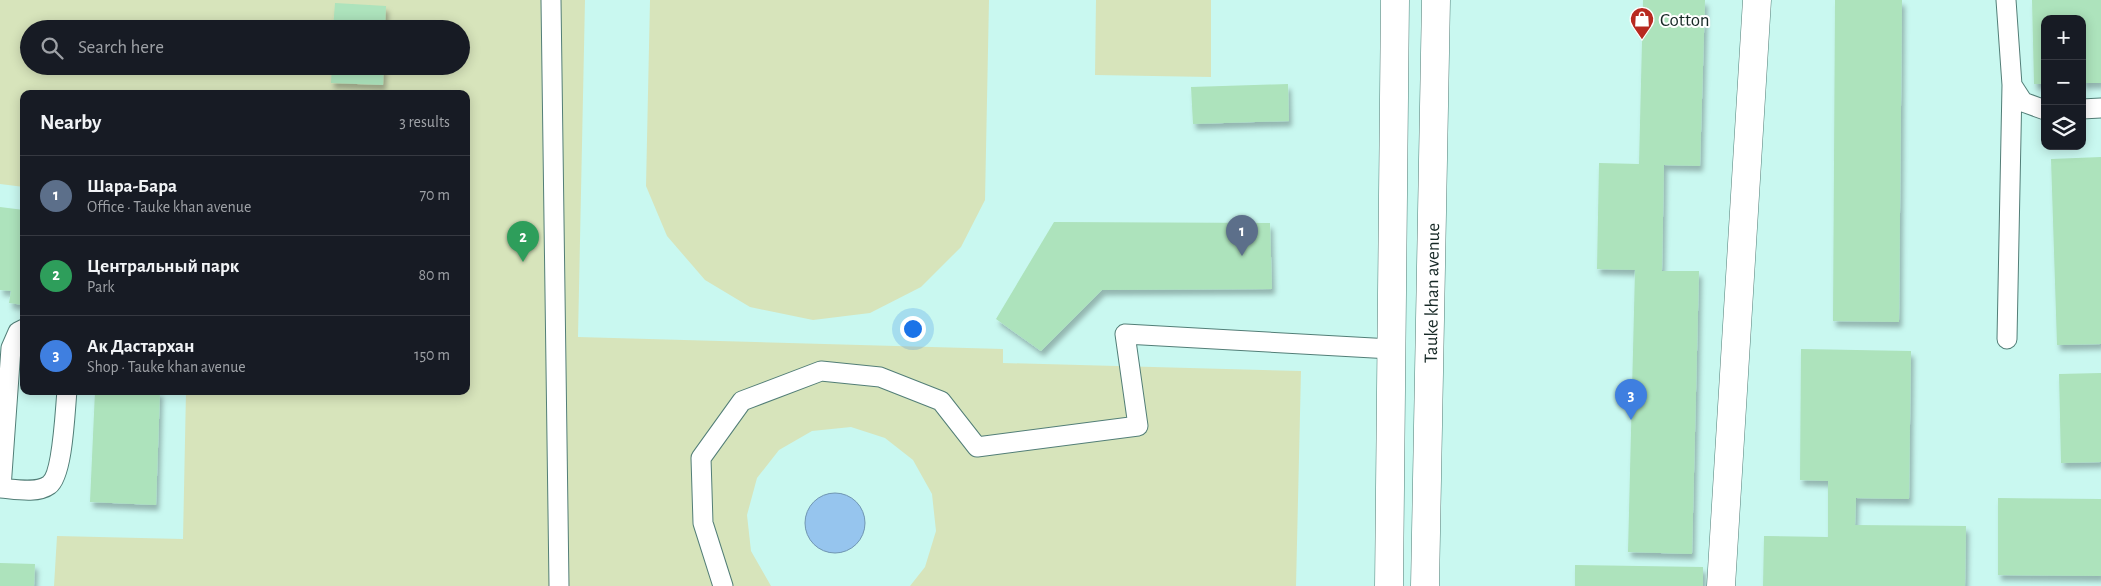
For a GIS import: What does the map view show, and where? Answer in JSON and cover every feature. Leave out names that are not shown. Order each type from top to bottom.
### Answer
[{"type":"main road","name":"Tauke khan avenue","points":[[1389,586],[1394,0]]},
{"type":"main road","name":"Tauke khan avenue","points":[[1425,586],[1436,0]]},
{"type":"main road","points":[[1721,586],[1757,0]]},
{"type":"lane","points":[[551,0],[559,586]]},
{"type":"lane","points":[[2006,0],[2012,85],[2007,339]]},
{"type":"lane","points":[[2012,85],[2023,102],[2041,109]]},
{"type":"lane","points":[[2086,109],[2101,108]]},
{"type":"lane","points":[[20,331],[11,348],[0,488],[34,490],[50,485],[59,470],[67,395]]},
{"type":"lane","points":[[723,586],[703,523],[702,458],[742,401],[821,371],[880,377],[941,401],[977,447],[1138,426],[1125,334],[1391,349]]},
{"type":"green space","points":[[0,0],[585,0],[578,337],[1003,349],[1003,363],[1301,371],[1296,586],[910,586],[925,567],[936,531],[932,494],[913,460],[885,438],[851,427],[812,431],[779,450],[757,478],[747,515],[751,551],[771,586],[54,586],[57,536],[183,539],[186,395],[470,395],[470,90],[20,90],[20,186],[0,184]]},
{"type":"green space","points":[[650,0],[989,0],[985,200],[961,247],[921,287],[870,313],[813,320],[750,307],[705,280],[667,236],[646,186]]},
{"type":"green space","points":[[1096,0],[1211,0],[1211,77],[1095,75]]},
{"type":"water","points":[[835,493],[852,498],[860,506],[865,523],[860,540],[852,548],[835,553],[818,548],[810,540],[805,523],[810,506],[818,498]]},
{"type":"building","points":[[1643,0],[1705,0],[1700,166],[1664,165],[1662,271],[1699,271],[1692,554],[1628,552],[1635,270],[1597,269],[1599,163],[1639,164]]},
{"type":"building","points":[[1835,0],[1902,0],[1899,322],[1833,321]]},
{"type":"building","points":[[2032,0],[2101,0],[2101,83],[2086,83],[2086,15],[2041,15],[2041,84],[2034,84]]},
{"type":"building","points":[[335,3],[386,6],[385,20],[334,20]]},
{"type":"building","points":[[331,75],[384,75],[383,85],[331,83]]},
{"type":"building","points":[[1288,84],[1289,121],[1193,124],[1191,87]]},
{"type":"building","points":[[2101,157],[2101,344],[2057,345],[2051,159]]},
{"type":"building","points":[[0,207],[20,210],[20,304],[9,303],[11,291],[0,290]]},
{"type":"building","points":[[1054,222],[1270,223],[1272,289],[1102,290],[1041,351],[996,319]]},
{"type":"building","points":[[1801,349],[1911,351],[1909,499],[1856,498],[1855,525],[1966,526],[1965,586],[1763,586],[1764,536],[1828,537],[1828,481],[1800,480]]},
{"type":"building","points":[[2101,373],[2101,462],[2061,463],[2059,374]]},
{"type":"building","points":[[95,395],[160,395],[156,505],[90,502]]},
{"type":"building","points":[[1998,498],[2101,499],[2101,576],[1998,575]]},
{"type":"building","points":[[0,563],[35,564],[34,586],[0,586]]},
{"type":"building","points":[[1575,565],[1703,567],[1703,586],[1575,586]]},
{"type":"place","name":"Cotton","points":[[1642,40]]},
{"type":"place","name":"Шара-Бара","points":[[1242,256]]},
{"type":"place","name":"Центральный парк","points":[[523,262]]},
{"type":"place","name":"Ак Дастархан","points":[[1631,420]]}]
